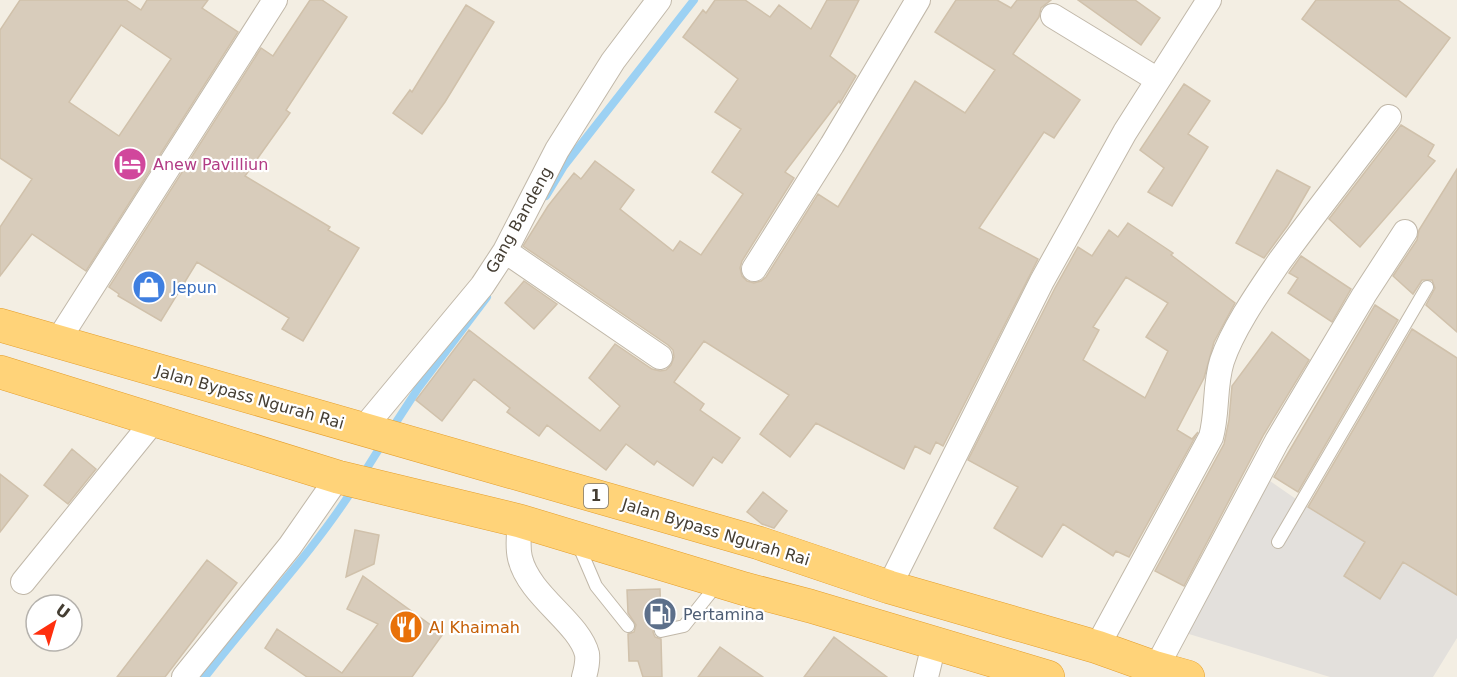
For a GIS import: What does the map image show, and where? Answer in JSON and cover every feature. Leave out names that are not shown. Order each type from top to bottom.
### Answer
[{"type":"highway","name":"Jalan Bypass Ngurah Rai","points":[[0,325],[759,543],[889,587],[1097,646],[1188,677]]},
{"type":"highway","points":[[0,372],[338,477],[520,521],[1047,677]]},
{"type":"highway","points":[[234,443],[247,397]]},
{"type":"street","points":[[57,342],[275,0]]},
{"type":"street","name":"Gang Bandeng","points":[[363,429],[482,286],[505,251],[564,140],[613,61],[659,0]]},
{"type":"street","points":[[754,269],[832,145],[918,0]]},
{"type":"street","points":[[889,587],[1042,281],[1125,132],[1209,0]]},
{"type":"street","points":[[1053,16],[1158,80]]},
{"type":"street","points":[[1097,646],[1211,437],[1214,426],[1216,383],[1223,359],[1245,316],[1264,284],[1310,220],[1389,117]]},
{"type":"street","points":[[1156,668],[1277,441],[1405,232]]},
{"type":"street","points":[[505,251],[660,357]]},
{"type":"street","points":[[23,582],[155,419]]},
{"type":"street","points":[[184,677],[290,546],[338,477]]},
{"type":"street","points":[[520,521],[518,542],[523,568],[544,600],[578,636],[586,654],[587,666],[584,677]]},
{"type":"street","points":[[926,677],[934,644]]},
{"type":"lane","points":[[1278,542],[1427,287]]},
{"type":"lane","points":[[576,539],[596,586],[628,626]]},
{"type":"lane","points":[[661,631],[684,626],[720,582]]},
{"type":"shaded area","points":[[1263,476],[1306,506],[1457,595],[1457,638],[1433,677],[1330,677],[1179,631]]},
{"type":"building","points":[[20,0],[126,0],[141,10],[147,0],[208,0],[202,8],[238,32],[86,271],[32,234],[0,276],[0,227],[32,179],[0,158],[0,30]],"holes":[[[121,25],[171,59],[119,136],[69,102]]]},
{"type":"building","points":[[310,0],[322,0],[347,17],[286,110],[290,113],[245,176],[330,227],[328,230],[359,248],[303,341],[282,329],[289,318],[197,262],[161,321],[118,296],[119,294],[109,287],[261,48],[273,56]]},
{"type":"building","points":[[715,0],[745,0],[770,17],[779,5],[811,29],[827,0],[859,0],[830,56],[856,76],[840,103],[839,101],[785,172],[794,178],[742,261],[740,268],[742,276],[754,283],[766,277],[818,194],[838,207],[915,81],[965,113],[995,70],[935,32],[956,0],[997,0],[1011,8],[1017,0],[1051,0],[1041,8],[1039,17],[1013,54],[1080,100],[1054,138],[1044,132],[979,228],[1038,259],[943,446],[936,442],[930,454],[915,446],[904,469],[816,423],[790,457],[760,434],[789,395],[704,341],[674,382],[704,404],[700,410],[740,438],[722,463],[713,457],[693,486],[657,461],[654,465],[626,444],[606,470],[547,425],[539,436],[507,412],[510,408],[474,379],[442,421],[416,400],[469,330],[600,431],[620,406],[589,378],[615,344],[652,369],[666,370],[671,365],[674,357],[673,350],[668,345],[523,246],[548,206],[574,173],[581,179],[595,161],[634,190],[620,209],[673,251],[680,241],[701,255],[743,194],[712,172],[741,129],[715,112],[738,79],[683,37],[703,10],[706,13]]},
{"type":"building","points":[[1078,0],[1135,0],[1160,18],[1141,45]]},
{"type":"building","points":[[1316,0],[1398,0],[1450,38],[1406,97],[1302,19]]},
{"type":"building","points":[[466,5],[494,22],[445,102],[422,134],[393,113],[410,90],[412,92]]},
{"type":"building","points":[[1184,84],[1210,101],[1188,134],[1208,147],[1172,206],[1148,192],[1164,168],[1140,150]]},
{"type":"building","points":[[1401,125],[1434,145],[1428,156],[1435,161],[1360,247],[1329,219]]},
{"type":"building","points":[[1457,169],[1457,332],[1426,305],[1435,288],[1432,280],[1422,280],[1413,294],[1393,276],[1417,240],[1419,230]]},
{"type":"building","points":[[1277,170],[1310,187],[1288,225],[1264,258],[1236,243]]},
{"type":"building","points":[[1128,223],[1173,253],[1171,255],[1235,303],[1214,342],[1204,378],[1177,430],[1192,439],[1198,432],[1129,557],[1116,551],[1113,556],[1063,524],[1042,557],[994,528],[1018,487],[968,460],[1078,247],[1092,256],[1109,230],[1118,237]],"holes":[[[1126,277],[1168,303],[1146,337],[1168,351],[1145,398],[1083,360],[1099,330],[1093,327]]]},
{"type":"building","points":[[1301,256],[1351,289],[1332,322],[1288,293],[1298,278],[1289,273]]},
{"type":"building","points":[[524,281],[557,304],[534,329],[505,303]]},
{"type":"building","points":[[1375,305],[1398,320],[1298,492],[1274,477]]},
{"type":"building","points":[[1412,329],[1457,358],[1457,595],[1403,562],[1380,599],[1344,576],[1365,542],[1308,507]]},
{"type":"building","points":[[1272,332],[1309,360],[1264,434],[1184,586],[1155,571],[1224,444],[1232,386]]},
{"type":"building","points":[[72,449],[96,469],[68,504],[44,485]]},
{"type":"building","points":[[0,474],[28,496],[0,532]]},
{"type":"building","points":[[763,492],[787,511],[774,528],[762,524],[747,512]]},
{"type":"building","points":[[355,530],[379,535],[374,564],[346,577]]},
{"type":"building","points":[[207,560],[237,583],[165,677],[117,677]]},
{"type":"building","points":[[363,576],[443,634],[412,677],[307,677],[265,648],[277,629],[342,673],[378,624],[347,609]]},
{"type":"building","points":[[660,589],[661,623],[655,625],[653,632],[655,637],[661,639],[662,677],[643,677],[638,661],[629,661],[628,634],[634,632],[636,625],[628,613],[627,590]]},
{"type":"building","points":[[834,637],[887,677],[804,677]]},
{"type":"building","points":[[720,647],[763,677],[698,677]]},
{"type":"waterway","points":[[546,196],[564,166],[694,0]]},
{"type":"waterway","points":[[391,430],[419,387],[487,297]]},
{"type":"waterway","points":[[362,476],[384,441]]},
{"type":"waterway","points":[[205,677],[300,561],[353,489]]},
{"type":"place","name":"Anew Pavilliun","points":[[130,164]]},
{"type":"place","name":"Jepun","points":[[149,287]]},
{"type":"place","name":"Pertamina","points":[[660,614]]},
{"type":"place","name":"Al Khaimah","points":[[406,627]]}]
